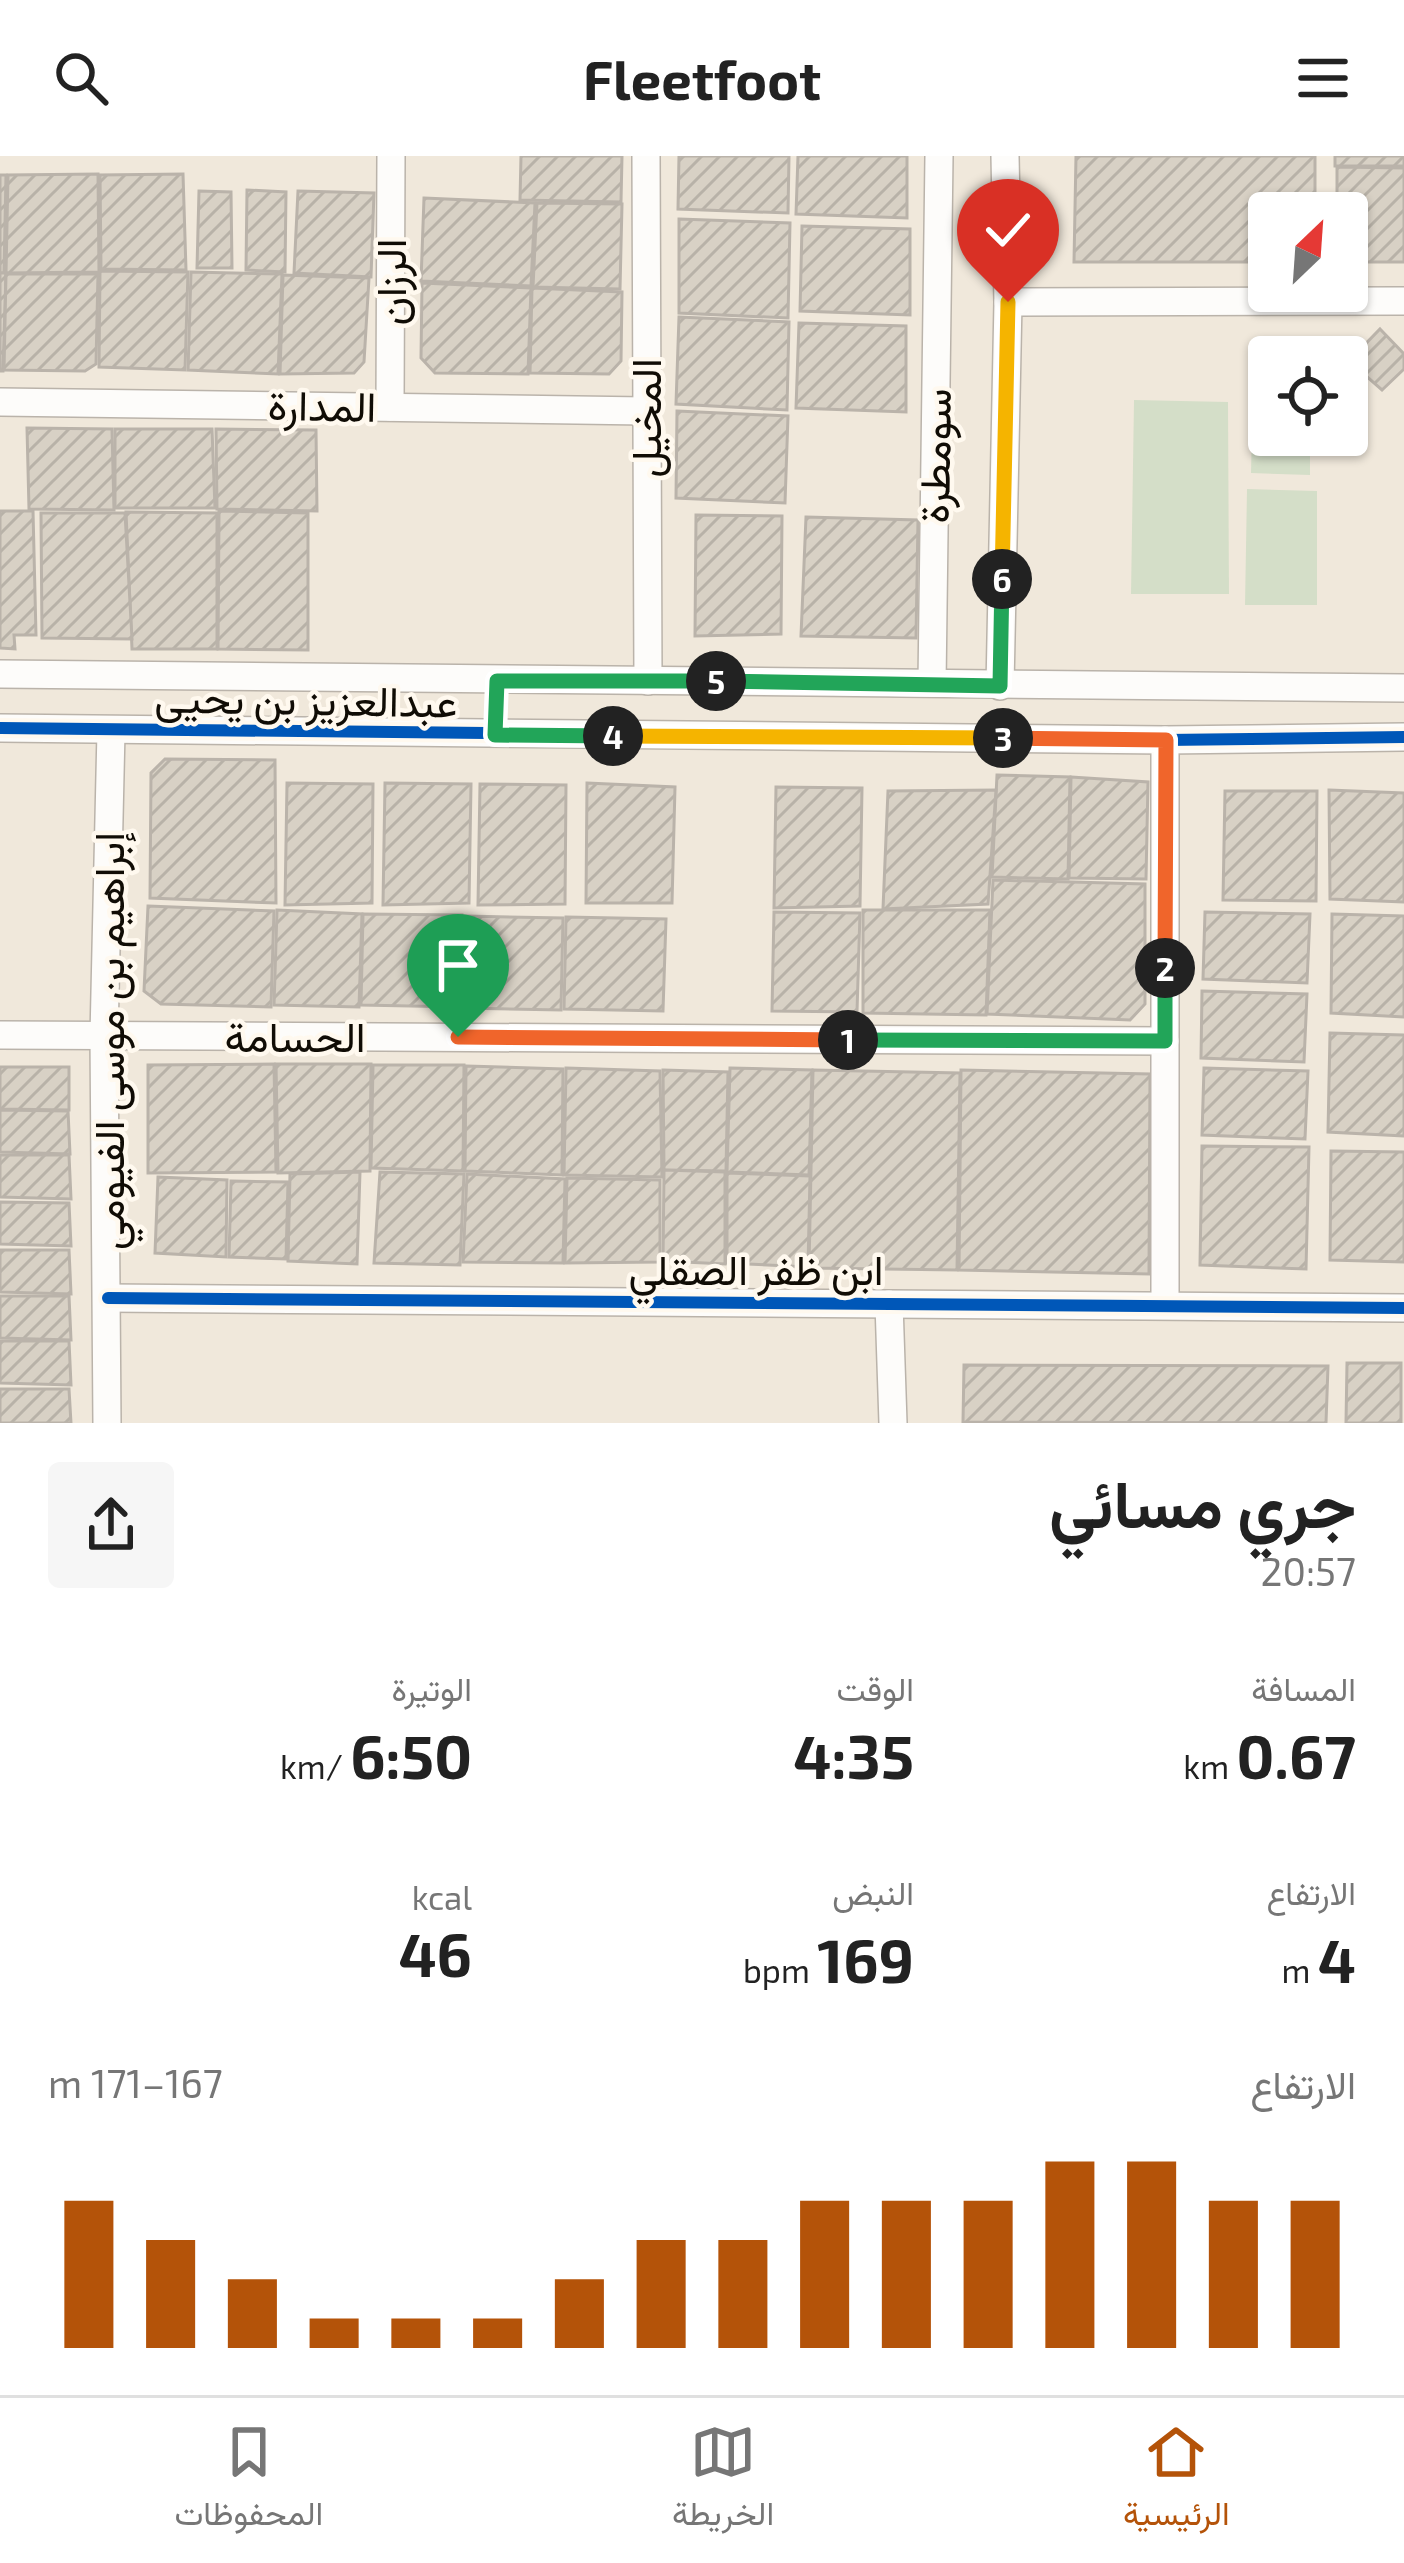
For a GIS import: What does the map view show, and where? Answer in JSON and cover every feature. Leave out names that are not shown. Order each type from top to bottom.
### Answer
[{"type":"street","name":"الرزان","points":[[390,407],[391,156]]},
{"type":"street","name":"المخيل","points":[[646,156],[649,681]]},
{"type":"street","name":"سومطرة","points":[[932,683],[939,156]]},
{"type":"street","name":"سومطرة","points":[[1000,686],[1008,302],[1005,156]]},
{"type":"street","points":[[1008,302],[1404,301]]},
{"type":"street","name":"المدارة","points":[[0,402],[645,411]]},
{"type":"street","name":"عبدالعزيز بن يحيى","points":[[0,674],[1404,688]]},
{"type":"street","name":"عبدالعزيز بن يحيى","points":[[495,735],[497,681]]},
{"type":"street","name":"عبدالعزيز بن يحيى","points":[[0,728],[1166,740],[1404,737]]},
{"type":"street","name":"إبراهيم بن موسى الفيومي","points":[[107,1423],[104,1036],[111,731]]},
{"type":"street","points":[[1165,1304],[1166,740]]},
{"type":"street","name":"الحسامة","points":[[0,1035],[1165,1041]]},
{"type":"street","name":"ابن ظفر الصقلي","points":[[109,1298],[1404,1308]]},
{"type":"street","points":[[890,1304],[893,1423]]},
{"type":"green space","points":[[1134,400],[1228,402],[1229,594],[1131,594]]},
{"type":"green space","points":[[1251,456],[1310,456],[1310,475],[1251,473]]},
{"type":"green space","points":[[1247,489],[1317,491],[1317,605],[1245,605]]},
{"type":"building","points":[[521,156],[622,156],[621,202],[520,200]]},
{"type":"building","points":[[679,156],[789,156],[788,213],[678,209]]},
{"type":"building","points":[[798,156],[907,156],[907,218],[796,214]]},
{"type":"building","points":[[1076,156],[1315,156],[1315,192],[1248,192],[1248,262],[1074,262]]},
{"type":"building","points":[[1335,156],[1404,156],[1404,166],[1335,166]]},
{"type":"building","points":[[1337,167],[1404,168],[1404,262],[1368,262],[1368,192],[1337,192]]},
{"type":"building","points":[[98,174],[99,272],[6,273],[8,175]]},
{"type":"building","points":[[183,174],[186,270],[101,269],[100,175]]},
{"type":"building","points":[[0,175],[6,175],[4,273],[0,273]]},
{"type":"building","points":[[247,190],[286,192],[285,272],[246,270]]},
{"type":"building","points":[[199,191],[231,192],[232,268],[197,268]]},
{"type":"building","points":[[298,191],[374,193],[371,277],[294,273]]},
{"type":"building","points":[[424,198],[535,203],[531,286],[421,281]]},
{"type":"building","points":[[537,203],[622,204],[620,289],[533,287]]},
{"type":"building","points":[[679,219],[790,223],[788,318],[679,313]]},
{"type":"building","points":[[802,226],[910,229],[910,315],[800,311]]},
{"type":"building","points":[[100,271],[188,272],[185,370],[99,367]]},
{"type":"building","points":[[191,272],[282,274],[278,374],[188,370]]},
{"type":"building","points":[[0,273],[6,273],[3,371],[0,371]]},
{"type":"building","points":[[6,274],[98,274],[96,364],[85,371],[4,370]]},
{"type":"building","points":[[283,275],[369,278],[364,362],[354,373],[280,374]]},
{"type":"building","points":[[422,283],[531,288],[528,374],[435,373],[421,358]]},
{"type":"building","points":[[532,288],[622,292],[621,361],[609,374],[530,373]]},
{"type":"building","points":[[679,317],[789,322],[787,410],[676,404]]},
{"type":"building","points":[[799,323],[906,326],[906,412],[796,408]]},
{"type":"building","points":[[1380,329],[1404,354],[1404,369],[1382,390],[1368,378],[1368,341]]},
{"type":"building","points":[[677,411],[788,416],[785,503],[676,498]]},
{"type":"building","points":[[27,428],[112,429],[114,510],[29,509]]},
{"type":"building","points":[[115,429],[212,429],[215,508],[115,508]]},
{"type":"building","points":[[216,429],[316,430],[317,511],[217,509]]},
{"type":"building","points":[[0,511],[33,511],[36,635],[14,635],[15,649],[0,648]]},
{"type":"building","points":[[219,511],[308,513],[308,650],[218,649]]},
{"type":"building","points":[[126,512],[217,513],[217,649],[132,649]]},
{"type":"building","points":[[41,513],[125,513],[132,639],[42,638]]},
{"type":"building","points":[[696,515],[782,516],[781,634],[695,636]]},
{"type":"building","points":[[806,517],[918,520],[916,638],[801,636]]},
{"type":"building","points":[[165,759],[275,760],[276,903],[150,898],[151,773]]},
{"type":"building","points":[[997,775],[1070,777],[1068,879],[992,877]]},
{"type":"building","points":[[1071,777],[1148,782],[1146,879],[1069,878]]},
{"type":"building","points":[[287,783],[373,784],[372,903],[285,905]]},
{"type":"building","points":[[385,783],[471,784],[469,903],[383,905]]},
{"type":"building","points":[[587,783],[675,787],[672,903],[586,903]]},
{"type":"building","points":[[480,784],[566,785],[565,904],[478,905]]},
{"type":"building","points":[[776,787],[862,788],[860,906],[774,908]]},
{"type":"building","points":[[996,790],[988,904],[883,909],[888,791]]},
{"type":"building","points":[[1329,790],[1404,793],[1404,902],[1330,899]]},
{"type":"building","points":[[1225,791],[1317,791],[1316,901],[1223,900]]},
{"type":"building","points":[[993,880],[1145,884],[1145,1004],[1130,1020],[987,1014]]},
{"type":"building","points":[[148,906],[274,911],[271,1007],[161,1004],[144,991]]},
{"type":"building","points":[[277,910],[362,914],[359,1007],[274,1005]]},
{"type":"building","points":[[863,910],[990,910],[986,1015],[863,1013]]},
{"type":"building","points":[[774,912],[860,913],[857,1012],[772,1011]]},
{"type":"building","points":[[1205,912],[1310,914],[1307,983],[1203,979]]},
{"type":"building","points":[[363,914],[462,915],[460,1007],[361,1005]]},
{"type":"building","points":[[1332,914],[1404,916],[1404,1017],[1331,1013]]},
{"type":"building","points":[[465,916],[563,918],[561,1010],[462,1008]]},
{"type":"building","points":[[566,917],[666,919],[663,1011],[564,1009]]},
{"type":"building","points":[[1202,991],[1307,994],[1304,1062],[1201,1058]]},
{"type":"building","points":[[1330,1033],[1404,1035],[1404,1136],[1328,1132]]},
{"type":"building","points":[[274,1064],[276,1172],[148,1173],[148,1065]]},
{"type":"building","points":[[276,1064],[371,1064],[370,1171],[278,1173]]},
{"type":"building","points":[[373,1065],[464,1065],[463,1171],[371,1168]]},
{"type":"building","points":[[466,1066],[563,1069],[562,1175],[465,1171]]},
{"type":"building","points":[[0,1067],[69,1067],[69,1110],[0,1109]]},
{"type":"building","points":[[566,1068],[660,1071],[662,1177],[564,1175]]},
{"type":"building","points":[[730,1068],[812,1070],[809,1175],[727,1172]]},
{"type":"building","points":[[1204,1068],[1308,1071],[1305,1139],[1202,1135]]},
{"type":"building","points":[[663,1070],[728,1072],[726,1171],[664,1170]]},
{"type":"building","points":[[813,1070],[960,1073],[957,1270],[809,1268]]},
{"type":"building","points":[[961,1070],[1150,1074],[1149,1274],[959,1270]]},
{"type":"building","points":[[0,1110],[68,1111],[70,1154],[0,1152]]},
{"type":"building","points":[[1202,1146],[1309,1147],[1306,1269],[1200,1265]]},
{"type":"building","points":[[1331,1151],[1404,1152],[1404,1262],[1330,1260]]},
{"type":"building","points":[[0,1155],[69,1155],[71,1199],[0,1197]]},
{"type":"building","points":[[664,1170],[725,1172],[725,1264],[663,1261]]},
{"type":"building","points":[[360,1172],[357,1264],[288,1261],[290,1174]]},
{"type":"building","points":[[380,1172],[464,1174],[460,1265],[374,1263]]},
{"type":"building","points":[[727,1173],[810,1176],[808,1267],[727,1263]]},
{"type":"building","points":[[467,1174],[565,1179],[563,1263],[463,1262]]},
{"type":"building","points":[[158,1177],[227,1180],[226,1257],[155,1253]]},
{"type":"building","points":[[567,1178],[660,1180],[660,1262],[565,1263]]},
{"type":"building","points":[[231,1181],[288,1182],[286,1259],[229,1257]]},
{"type":"building","points":[[0,1202],[69,1203],[71,1246],[0,1244]]},
{"type":"building","points":[[0,1250],[69,1250],[71,1294],[0,1292]]},
{"type":"building","points":[[0,1296],[69,1296],[71,1340],[0,1338]]},
{"type":"building","points":[[0,1341],[69,1341],[71,1385],[0,1383]]},
{"type":"building","points":[[1347,1363],[1401,1363],[1401,1423],[1346,1423]]},
{"type":"building","points":[[964,1365],[1328,1366],[1326,1423],[963,1422]]},
{"type":"building","points":[[0,1389],[69,1389],[71,1423],[0,1423]]},
{"type":"cycle path","points":[[0,728],[1165,740],[1404,737]]},
{"type":"cycle path","points":[[108,1298],[1404,1308]]},
{"type":"route","points":[[458,1037],[1165,1041],[1166,740],[495,735],[497,681],[1000,686],[1008,302]]}]
